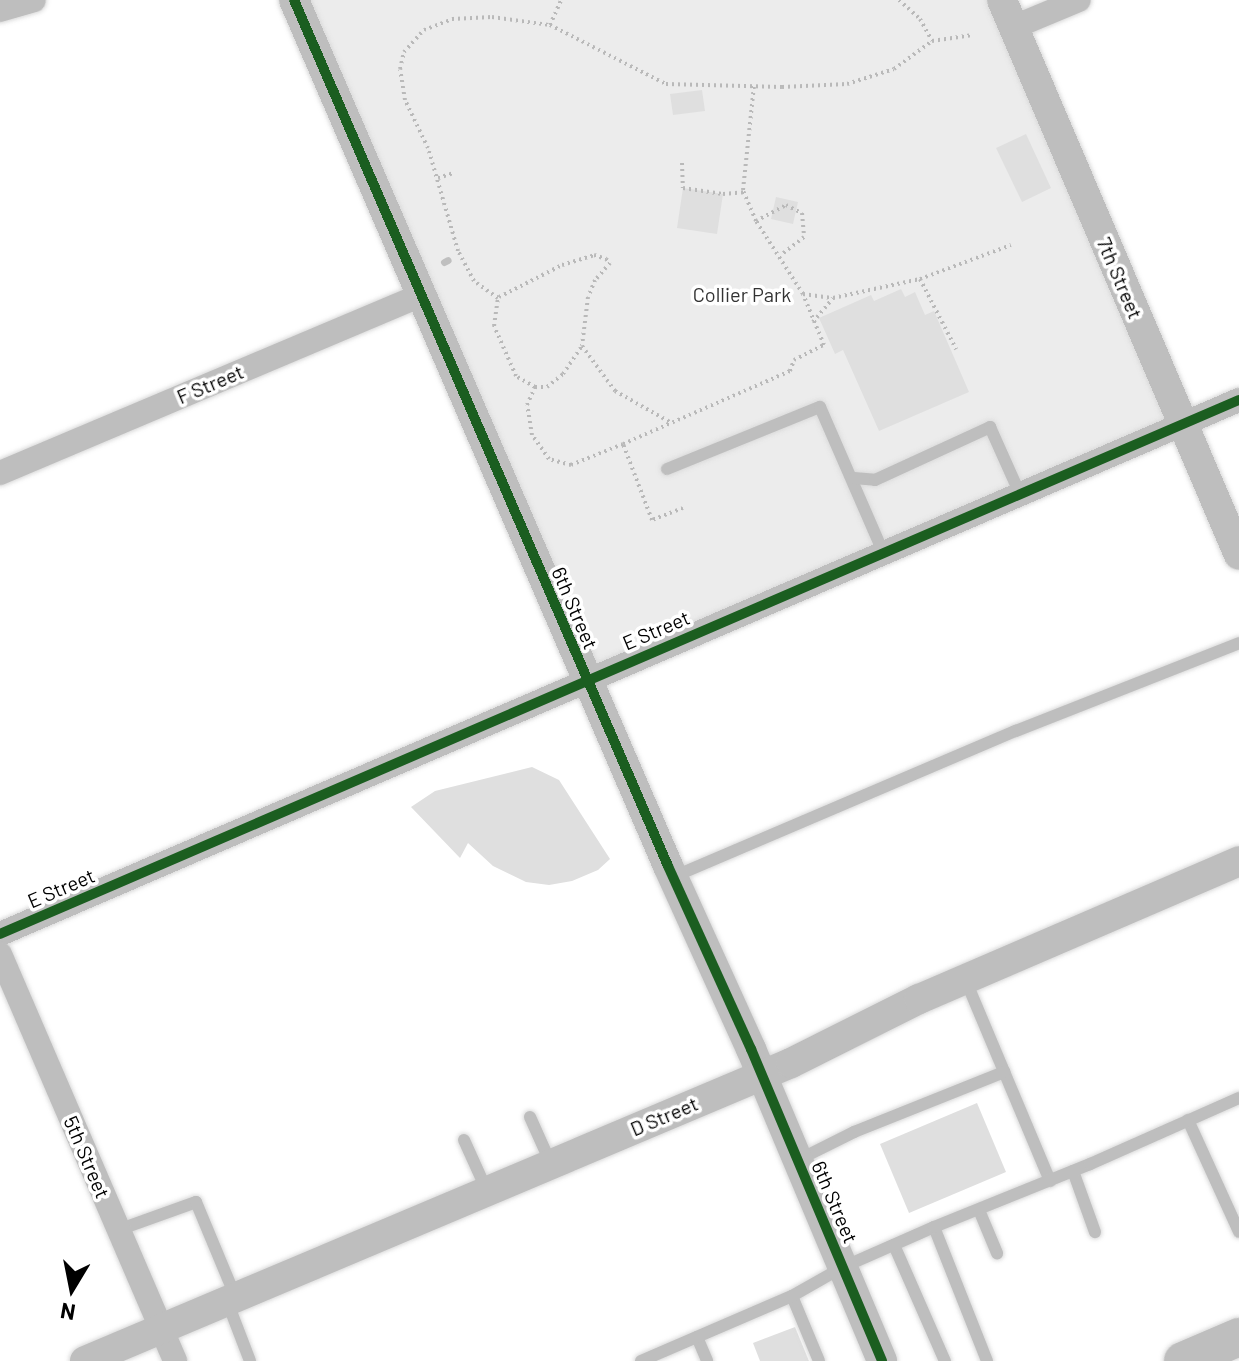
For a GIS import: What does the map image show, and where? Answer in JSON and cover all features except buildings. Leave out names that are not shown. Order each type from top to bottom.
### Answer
[{"type":"main road","points":[[1183,1361],[1239,1337]]},
{"type":"street","points":[[0,10],[34,0]]},
{"type":"street","name":"6th Street","points":[[294,0],[587,680],[762,1075],[882,1361]]},
{"type":"street","points":[[1008,14],[1079,0]]},
{"type":"street","name":"7th Street","points":[[1008,14],[1239,555]]},
{"type":"street","name":"F Street","points":[[0,473],[421,295]]},
{"type":"street","name":"E Street","points":[[0,934],[1239,400]]},
{"type":"street","name":"D Street","points":[[85,1361],[762,1075],[966,979],[1239,861]]},
{"type":"street","name":"5th Street","points":[[0,954],[175,1361]]},
{"type":"lane","points":[[667,469],[820,407],[854,478],[883,552]]},
{"type":"lane","points":[[854,478],[875,480],[990,427],[1020,494]]},
{"type":"lane","points":[[673,877],[1016,731],[1239,643]]},
{"type":"lane","points":[[966,979],[1050,1181]]},
{"type":"lane","points":[[798,1160],[854,1132],[1004,1072]]},
{"type":"lane","points":[[641,1361],[792,1296],[843,1267],[1239,1098]]},
{"type":"lane","points":[[530,1117],[551,1164]]},
{"type":"lane","points":[[1188,1120],[1239,1232]]},
{"type":"lane","points":[[464,1140],[487,1191]]},
{"type":"lane","points":[[1073,1171],[1095,1232]]},
{"type":"lane","points":[[118,1230],[196,1202],[250,1361]]},
{"type":"lane","points":[[979,1210],[997,1253]]},
{"type":"lane","points":[[934,1227],[987,1361]]},
{"type":"lane","points":[[894,1245],[945,1361]]},
{"type":"lane","points":[[792,1296],[819,1361]]},
{"type":"lane","points":[[697,1337],[707,1361]]},
{"type":"path","points":[[550,25],[561,0]]},
{"type":"path","points":[[899,0],[920,19],[932,41]]},
{"type":"path","points":[[498,298],[481,288],[458,251],[428,148],[405,100],[400,69],[404,52],[424,30],[452,19],[492,17],[550,25],[666,84],[754,86],[847,84],[894,69],[932,41],[973,35]]},
{"type":"path","points":[[535,387],[527,405],[532,435],[549,459],[571,465],[790,371],[794,360],[824,345],[803,294],[781,255],[756,221],[744,192],[754,86]]},
{"type":"path","points":[[682,163],[683,188],[744,192]]},
{"type":"path","points":[[438,178],[453,173]]},
{"type":"path","points":[[756,221],[774,208],[786,205],[802,213],[804,237],[781,255]]},
{"type":"path","points":[[803,294],[833,298],[920,279],[1011,245]]},
{"type":"path","points":[[594,255],[610,263],[595,280],[588,297],[582,346],[563,374],[547,387],[535,387],[516,376],[494,326],[498,298],[562,265],[594,255]]},
{"type":"path","points":[[920,279],[956,349]]},
{"type":"path","points":[[813,322],[833,298]]},
{"type":"path","points":[[582,346],[615,391],[672,423]]},
{"type":"path","points":[[623,444],[652,520],[683,508]]},
{"type":"green space","name":"Collier Park","points":[[296,0],[1002,0],[1182,423],[587,679]]},
{"type":"waterway","points":[[444,262],[448,260]]},
{"type":"cycle path","points":[[294,0],[668,866],[751,1049],[882,1361]]},
{"type":"cycle path","points":[[0,934],[1239,400]]}]
